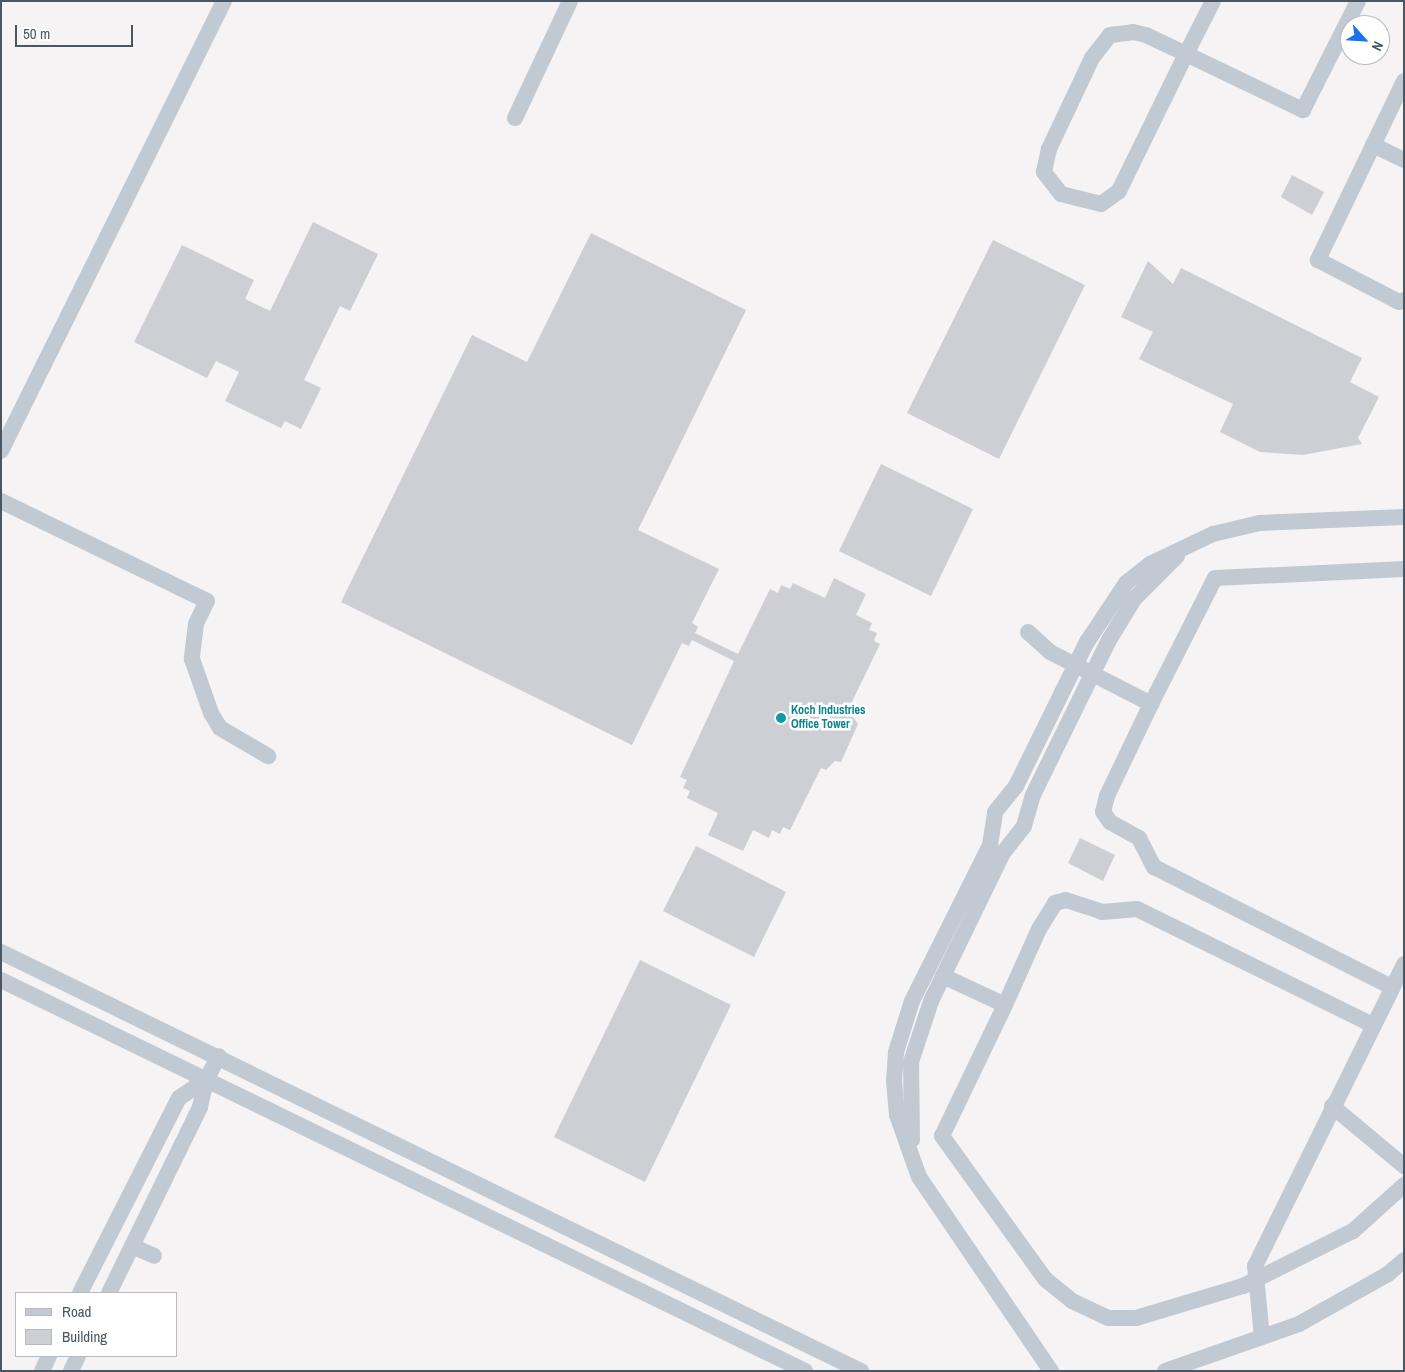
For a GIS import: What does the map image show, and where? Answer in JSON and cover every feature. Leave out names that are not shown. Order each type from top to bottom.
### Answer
[{"type":"lane","points":[[1,452],[224,1]]},
{"type":"lane","points":[[515,118],[570,1]]},
{"type":"lane","points":[[1212,1],[1186,54],[1119,191],[1101,204],[1061,194],[1044,172],[1049,149],[1092,58],[1110,35],[1133,32],[1186,54],[1303,110],[1358,1]]},
{"type":"lane","points":[[1404,81],[1318,260],[1399,302],[1404,300]]},
{"type":"lane","points":[[1373,145],[1404,160]]},
{"type":"lane","points":[[1,501],[206,601],[196,624],[192,659],[211,713],[220,728],[268,756]]},
{"type":"lane","points":[[913,1157],[911,1062],[943,976],[996,850],[995,812],[1016,786],[1075,665],[1126,583],[1150,564],[1213,534],[1260,523],[1404,517]]},
{"type":"lane","points":[[1051,1371],[919,1177],[897,1115],[894,1081],[900,1035],[912,1001],[996,850],[1024,826],[1033,795],[1092,673],[1134,599],[1186,547]]},
{"type":"lane","points":[[1392,987],[1154,867],[1139,838],[1110,822],[1103,812],[1108,796],[1150,704],[1215,578],[1404,569]]},
{"type":"lane","points":[[1028,632],[1050,652],[1150,704]]},
{"type":"lane","points":[[1016,786],[1033,795]]},
{"type":"lane","points":[[1373,1025],[1137,909],[1102,912],[1066,900],[1055,903],[1039,930],[942,1136],[1045,1279],[1072,1302],[1108,1318],[1136,1318],[1253,1281],[1353,1231],[1404,1185]]},
{"type":"lane","points":[[1,952],[220,1056],[862,1371]]},
{"type":"lane","points":[[1262,1337],[1253,1281],[1255,1266],[1332,1106],[1404,964]]},
{"type":"lane","points":[[943,976],[1004,1005]]},
{"type":"lane","points":[[1,980],[805,1371]]},
{"type":"lane","points":[[109,1292],[200,1107],[206,1080],[220,1056]]},
{"type":"lane","points":[[81,1292],[179,1098],[206,1080]]},
{"type":"lane","points":[[1332,1106],[1404,1166]]},
{"type":"lane","points":[[592,1268],[603,1244]]},
{"type":"lane","points":[[132,1246],[154,1256]]},
{"type":"lane","points":[[1165,1371],[1299,1324],[1388,1274],[1404,1260]]},
{"type":"lane","points":[[42,1371],[49,1357]]},
{"type":"lane","points":[[71,1371],[78,1357]]},
{"type":"building","points":[[1292,175],[1324,192],[1312,215],[1281,197]]},
{"type":"building","points":[[313,222],[378,254],[350,311],[340,306],[304,380],[321,388],[301,429],[285,421],[281,428],[225,401],[239,372],[216,361],[207,378],[134,342],[182,245],[254,280],[245,299],[270,311]]},
{"type":"building","points":[[591,233],[746,310],[638,530],[719,569],[692,623],[698,627],[695,633],[738,654],[770,589],[778,593],[781,585],[790,589],[793,583],[825,598],[834,578],[866,594],[856,615],[872,623],[869,630],[877,633],[874,641],[880,644],[848,710],[858,724],[841,762],[835,761],[826,770],[821,768],[790,830],[783,827],[780,834],[772,830],[769,838],[753,830],[743,851],[708,835],[718,813],[687,798],[690,791],[683,788],[687,780],[680,777],[734,661],[692,640],[689,646],[682,643],[632,745],[341,602],[472,335],[527,362]]},
{"type":"building","points":[[993,240],[1085,285],[999,459],[907,413]]},
{"type":"building","points":[[1148,261],[1173,284],[1181,268],[1362,358],[1350,382],[1379,397],[1358,438],[1362,444],[1303,455],[1260,452],[1220,432],[1233,404],[1139,359],[1153,332],[1121,317]]},
{"type":"building","points":[[881,464],[973,509],[931,596],[839,551]]},
{"type":"building","points":[[1080,838],[1115,855],[1103,881],[1068,863]]},
{"type":"building","points":[[696,846],[786,892],[754,957],[663,911]]},
{"type":"building","points":[[640,960],[731,1005],[645,1182],[554,1137]]},
{"type":"place","name":"Koch Industries Office Tower","points":[[781,718]]}]
